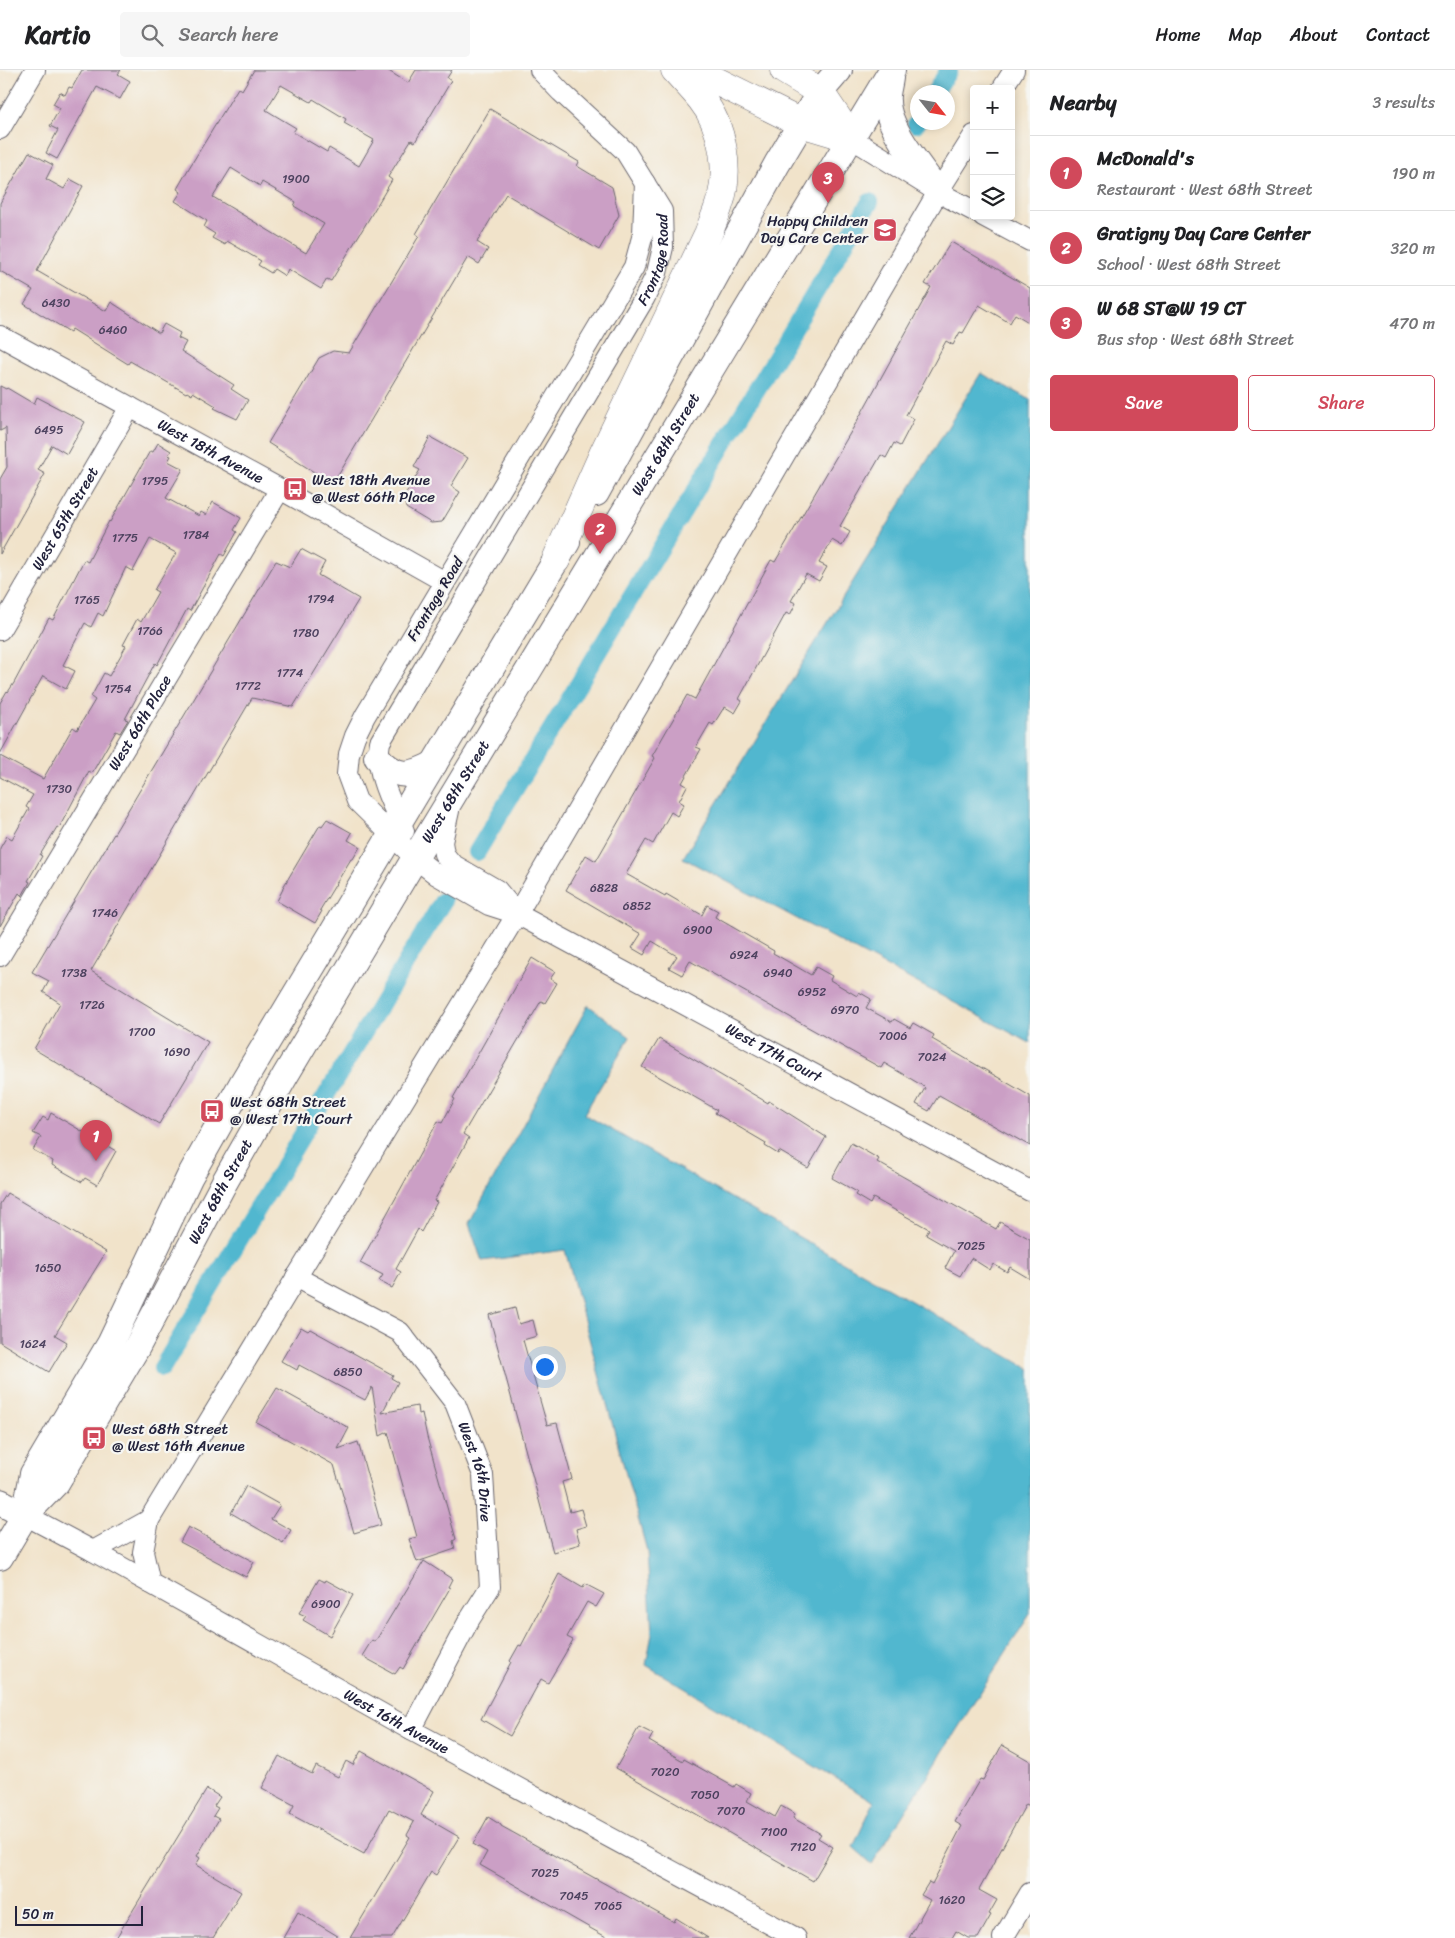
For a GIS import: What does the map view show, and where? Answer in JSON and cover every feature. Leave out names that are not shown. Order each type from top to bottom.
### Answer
[{"type":"highway","points":[[556,560],[604,452],[708,234],[720,204],[724,176],[723,148],[715,123],[702,100],[675,70]]},
{"type":"highway","points":[[698,70],[712,79],[802,123],[851,138]]},
{"type":"highway","points":[[784,70],[821,81],[851,138]]},
{"type":"main road","name":"West 68th Street","points":[[25,1515],[34,1474],[110,1344],[190,1176],[243,1082],[617,458],[756,202],[802,123],[821,81],[839,70]]},
{"type":"main road","name":"West 68th Street","points":[[0,1557],[25,1515],[56,1483],[137,1347],[254,1129],[415,858],[892,71]]},
{"type":"main road","points":[[892,71],[886,101],[889,116],[898,134],[938,192]]},
{"type":"main road","points":[[377,756],[391,770],[404,774],[416,773],[434,764]]},
{"type":"main road","name":"West 16th Avenue","points":[[0,1502],[25,1515]]},
{"type":"street","points":[[0,128],[35,70]]},
{"type":"street","points":[[540,70],[625,151],[645,183]]},
{"type":"street","points":[[1005,85],[1014,70]]},
{"type":"street","points":[[851,138],[938,192],[970,209]]},
{"type":"street","points":[[150,1583],[143,1552],[149,1520],[516,914],[938,192],[970,141]]},
{"type":"street","name":"Frontage Road","points":[[347,774],[349,754],[365,716],[634,267],[643,234],[645,183]]},
{"type":"street","name":"Frontage Road","points":[[377,756],[380,742],[385,732],[644,299],[657,273],[663,247],[662,211],[645,183]]},
{"type":"street","points":[[990,220],[1030,242]]},
{"type":"street","name":"West 18th Avenue","points":[[0,336],[280,489],[445,582]]},
{"type":"street","name":"West 65th Street","points":[[0,630],[130,407]]},
{"type":"street","name":"West 66th Place","points":[[0,956],[280,489]]},
{"type":"street","points":[[445,582],[450,593],[451,604],[449,626]]},
{"type":"street","points":[[377,756],[395,828]]},
{"type":"street","name":"West 17th Court","points":[[347,774],[357,801],[395,828],[415,858],[437,875],[489,906],[516,914],[1030,1191]]},
{"type":"street","name":"West 17th Court","points":[[453,795],[442,842],[444,854],[452,864],[497,890],[516,914]]},
{"type":"street","name":"West 16th Drive","points":[[296,1277],[400,1332],[455,1403],[483,1474],[490,1586],[468,1622],[412,1730]]},
{"type":"street","name":"West 16th Avenue","points":[[25,1515],[93,1551],[412,1730],[796,1938]]},
{"type":"street","points":[[93,1551],[149,1520]]},
{"type":"street","points":[[1003,1938],[1030,1893]]},
{"type":"water","points":[[981,373],[1030,400],[1030,1043],[683,858]]},
{"type":"water","points":[[588,1005],[630,1037],[584,1114],[1030,1369],[1030,1614],[872,1864],[853,1847],[874,1802],[646,1665],[652,1634],[647,1551],[565,1250],[482,1261],[469,1224]]},
{"type":"building","points":[[82,70],[121,70],[118,74],[130,81],[120,99],[97,87],[57,159],[46,153],[58,130],[50,126],[60,108],[53,104],[60,92],[65,95],[69,87],[72,88]]},
{"type":"building","points":[[254,70],[387,70],[408,83],[416,70],[452,70],[447,78],[451,81],[415,142],[411,140],[388,177],[392,180],[364,227],[331,281],[327,279],[321,289],[288,269],[285,276],[274,269],[271,273],[258,265],[261,261],[227,241],[225,245],[212,238],[215,234],[204,227],[207,221],[175,201],[181,192],[177,189],[189,168],[238,88],[242,90]],"holes":[[[281,85],[311,102],[313,99],[346,119],[344,123],[374,140],[359,166],[329,148],[327,152],[293,132],[296,128],[266,110]],[[231,168],[260,186],[262,182],[296,202],[294,206],[324,224],[306,253],[213,197]]]},
{"type":"building","points":[[490,109],[579,162],[577,166],[612,187],[619,215],[599,250],[506,194],[477,242],[488,249],[479,264],[468,257],[333,484],[268,443],[319,358],[333,351],[349,353],[419,236],[416,234]]},
{"type":"building","points":[[29,152],[53,165],[46,179],[64,189],[70,179],[83,186],[37,271],[106,311],[111,302],[159,333],[164,324],[180,333],[178,338],[186,342],[181,351],[234,385],[231,389],[248,400],[237,419],[214,408],[216,406],[193,392],[192,395],[186,393],[130,361],[128,364],[72,329],[70,332],[24,304],[33,290],[0,271],[0,203]]},
{"type":"building","points":[[951,242],[1030,288],[1030,323],[1015,314],[1010,323],[979,305],[963,333],[960,332],[953,345],[946,341],[906,415],[914,419],[900,446],[894,443],[886,458],[881,455],[840,526],[850,532],[842,546],[832,540],[819,563],[827,567],[819,581],[806,574],[791,601],[796,603],[790,615],[786,613],[739,699],[742,701],[735,713],[725,707],[713,725],[710,723],[696,747],[701,749],[682,783],[687,786],[679,801],[684,804],[677,816],[671,812],[653,844],[646,840],[626,874],[702,915],[707,905],[718,911],[715,917],[774,951],[773,953],[811,975],[816,967],[832,976],[830,980],[857,996],[859,992],[871,999],[866,1008],[892,1022],[894,1019],[910,1028],[913,1023],[934,1035],[932,1039],[1030,1096],[1030,1146],[939,1095],[929,1111],[916,1104],[925,1088],[923,1086],[884,1063],[881,1068],[690,961],[682,975],[669,968],[677,956],[652,941],[644,955],[632,948],[641,934],[566,890],[586,855],[596,861],[655,758],[652,756],[687,695],[695,699],[771,560],[775,562],[856,423],[931,287],[925,284]]},
{"type":"building","points":[[0,386],[7,388],[34,404],[37,397],[85,422],[67,454],[52,445],[38,470],[45,474],[0,554],[0,479],[7,467],[6,428],[0,431]]},
{"type":"building","points":[[430,437],[468,458],[451,486],[460,492],[442,522],[431,523],[406,508],[404,496],[420,470],[414,467]]},
{"type":"building","points":[[158,443],[171,451],[168,455],[171,456],[168,461],[183,469],[166,498],[199,516],[201,512],[206,515],[213,502],[241,518],[234,530],[237,532],[224,556],[221,554],[190,611],[187,609],[157,665],[155,663],[125,719],[128,720],[120,733],[116,731],[92,773],[89,771],[59,828],[57,827],[40,855],[42,856],[22,896],[19,893],[0,926],[0,848],[7,836],[12,839],[29,809],[26,807],[33,795],[0,777],[0,756],[43,779],[73,727],[77,730],[95,700],[91,697],[104,673],[109,676],[126,646],[123,645],[137,619],[141,622],[158,592],[154,590],[176,553],[150,539],[133,571],[126,567],[103,616],[98,613],[91,627],[85,623],[63,665],[75,671],[66,689],[43,676],[0,754],[0,703],[14,683],[49,618],[53,620],[84,560],[88,562],[109,521],[150,451],[153,452]]},
{"type":"building","points":[[301,549],[325,562],[318,575],[359,599],[293,707],[252,698],[91,971],[208,1042],[159,1124],[34,1049],[60,1003],[43,992],[49,981],[32,972],[276,561],[290,567]]},
{"type":"building","points":[[327,819],[352,833],[348,840],[360,847],[320,910],[322,911],[315,923],[277,901],[282,889],[320,825],[322,826]]},
{"type":"building","points":[[532,958],[555,972],[550,979],[557,983],[545,1003],[541,1001],[463,1134],[469,1138],[434,1201],[437,1202],[421,1232],[418,1229],[396,1269],[401,1272],[392,1288],[379,1281],[383,1275],[360,1263],[438,1121],[442,1123],[455,1099],[453,1098]]},
{"type":"building","points":[[659,1039],[768,1103],[769,1101],[826,1137],[808,1168],[779,1151],[778,1154],[765,1146],[766,1143],[715,1113],[717,1110],[642,1067]]},
{"type":"building","points":[[51,1113],[116,1151],[97,1185],[85,1178],[82,1182],[52,1165],[53,1161],[33,1150],[41,1137],[33,1133],[43,1117],[48,1120]]},
{"type":"building","points":[[851,1143],[879,1159],[877,1162],[996,1229],[1000,1222],[1030,1239],[1030,1279],[1010,1267],[1007,1272],[993,1264],[990,1270],[971,1258],[960,1276],[945,1268],[954,1251],[926,1235],[929,1229],[873,1198],[870,1204],[855,1195],[857,1192],[832,1178]]},
{"type":"building","points":[[7,1193],[106,1252],[55,1335],[67,1342],[49,1372],[0,1342],[0,1204]]},
{"type":"building","points":[[515,1308],[519,1324],[533,1320],[537,1336],[523,1340],[547,1425],[557,1423],[572,1479],[562,1482],[570,1512],[581,1509],[586,1526],[576,1529],[580,1544],[553,1552],[489,1315]]},
{"type":"building","points":[[301,1327],[308,1331],[310,1329],[393,1375],[391,1378],[398,1382],[382,1413],[417,1406],[418,1414],[422,1413],[456,1539],[453,1541],[455,1549],[417,1562],[409,1539],[417,1537],[388,1432],[380,1436],[372,1387],[365,1400],[299,1365],[297,1370],[281,1361]]},
{"type":"building","points":[[277,1388],[349,1428],[338,1449],[358,1442],[381,1525],[354,1533],[334,1465],[256,1422]]},
{"type":"building","points":[[246,1486],[280,1505],[271,1519],[291,1530],[283,1543],[231,1513]]},
{"type":"building","points":[[188,1527],[254,1562],[246,1577],[180,1542]]},
{"type":"building","points":[[424,1561],[452,1579],[448,1587],[450,1588],[403,1669],[400,1667],[395,1674],[362,1656],[372,1640],[375,1642]]},
{"type":"building","points":[[559,1574],[583,1588],[585,1584],[604,1594],[596,1607],[587,1602],[567,1637],[573,1640],[548,1683],[541,1679],[510,1736],[481,1719],[510,1661],[519,1645],[521,1646]]},
{"type":"building","points":[[319,1579],[325,1582],[326,1580],[353,1595],[330,1636],[303,1620],[306,1616],[299,1613]]},
{"type":"building","points":[[639,1727],[653,1734],[649,1741],[734,1787],[736,1784],[751,1793],[747,1801],[775,1817],[781,1806],[795,1814],[793,1818],[821,1834],[818,1838],[833,1847],[813,1881],[616,1768]]},
{"type":"building","points":[[1002,1745],[1030,1761],[1030,1806],[1026,1804],[979,1890],[997,1900],[989,1914],[991,1915],[978,1938],[968,1938],[956,1931],[952,1938],[909,1938],[930,1900],[921,1895],[929,1882],[932,1884],[962,1826],[955,1822],[980,1779],[983,1780]]},
{"type":"building","points":[[361,1751],[434,1791],[421,1815],[459,1837],[436,1875],[431,1872],[392,1938],[350,1938],[410,1837],[407,1835],[414,1822],[389,1809],[364,1854],[290,1814],[294,1805],[262,1788],[279,1756],[312,1774],[316,1766],[338,1777],[346,1761],[353,1765]]},
{"type":"building","points":[[207,1789],[220,1797],[214,1806],[218,1808],[213,1816],[219,1819],[197,1856],[200,1858],[196,1865],[241,1892],[213,1938],[116,1938]]},
{"type":"building","points":[[488,1817],[674,1922],[676,1918],[708,1938],[608,1938],[480,1865],[487,1852],[473,1844]]},
{"type":"building","points":[[298,1912],[341,1938],[283,1938]]},
{"type":"waterway","points":[[939,85],[949,70]]},
{"type":"waterway","points":[[477,852],[870,202]]},
{"type":"waterway","points":[[162,1368],[443,901]]},
{"type":"place","name":"W 68 ST@W 19 CT","points":[[828,203]]},
{"type":"place","name":"Happy Children Day Care Center","points":[[885,230]]},
{"type":"place","name":"West 18th Avenue @ West 66th Place","points":[[295,489]]},
{"type":"place","name":"Gratigny Day Care Center","points":[[600,554]]},
{"type":"place","name":"West 68th Street @ West 17th Court","points":[[212,1111]]},
{"type":"place","name":"McDonald's","points":[[96,1161]]},
{"type":"place","name":"West 68th Street @ West 16th Avenue","points":[[94,1438]]}]
